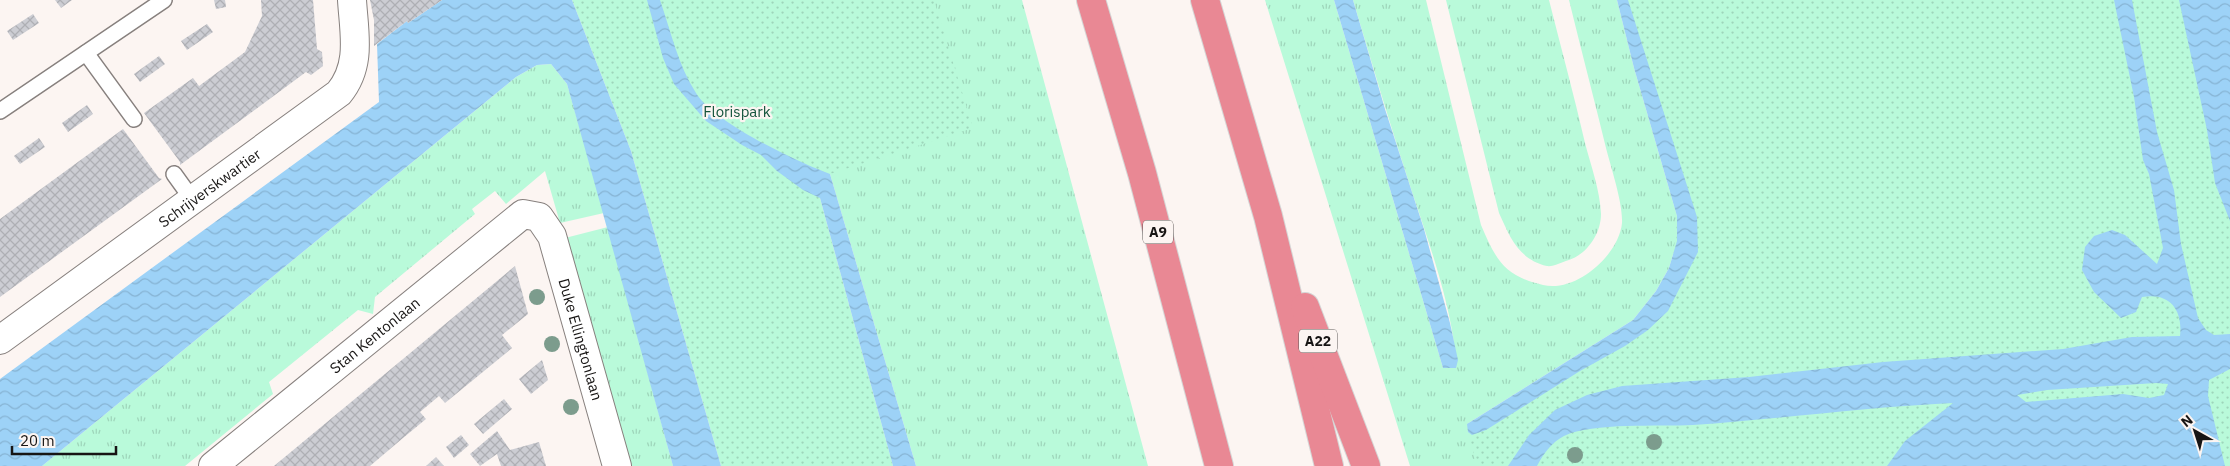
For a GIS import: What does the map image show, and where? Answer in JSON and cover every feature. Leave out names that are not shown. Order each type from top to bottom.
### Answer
[{"type":"highway","name":"A9","points":[[1091,0],[1142,173],[1219,466]]},
{"type":"highway","points":[[1205,0],[1268,216],[1329,466]]},
{"type":"highway","name":"A22","points":[[1268,216],[1366,466]]},
{"type":"street","name":"Schrijverskwartier","points":[[0,340],[339,93],[348,82],[354,66],[356,50],[352,0]]},
{"type":"street","name":"Stan Kentonlaan","points":[[217,465],[523,214],[538,218]]},
{"type":"street","name":"Duke Ellingtonlaan","points":[[538,218],[552,236],[617,466]]},
{"type":"lane","points":[[0,111],[164,0]]},
{"type":"lane","points":[[86,53],[134,119]]},
{"type":"lane","points":[[174,174],[192,199]]},
{"type":"green space","name":"Florispark","points":[[572,0],[934,0],[973,128],[830,174],[820,198],[893,466],[721,466],[631,151]]},
{"type":"green space","points":[[660,0],[1022,0],[1148,466],[916,466],[830,174]]},
{"type":"green space","points":[[1265,0],[1334,0],[1443,368],[1456,368],[1455,347],[1440,279],[1353,0],[1426,0],[1481,225],[1486,237],[1497,257],[1510,271],[1530,281],[1556,286],[1569,283],[1594,269],[1613,247],[1622,223],[1619,196],[1569,0],[1617,0],[1634,68],[1677,216],[1677,241],[1669,268],[1656,291],[1633,320],[1467,424],[1580,371],[2058,0],[1508,466],[1410,466]]},
{"type":"green space","points":[[1446,0],[1549,0],[1595,178],[1601,214],[1596,236],[1587,248],[1576,257],[1547,266],[1529,258],[1516,246],[1511,238],[1499,213]]},
{"type":"green space","points":[[1618,0],[2230,0],[2230,466],[1477,466],[1468,432],[1668,311],[1677,216]]},
{"type":"green space","points":[[551,64],[567,84],[604,213],[560,223],[545,171],[506,204],[495,191],[472,209],[475,214],[375,297],[373,314],[358,310],[269,382],[273,394],[185,466],[42,466],[516,77],[537,65]]},
{"type":"green space","points":[[608,227],[673,466],[631,466],[565,238]]},
{"type":"water","points":[[442,0],[572,0],[631,151],[721,466],[673,466],[567,84],[551,64],[537,65],[516,77],[42,466],[0,466],[0,379],[379,102],[377,44],[407,21],[408,23]]},
{"type":"water","points":[[647,0],[660,0],[684,71],[696,93],[705,104],[719,116],[757,140],[830,174],[916,466],[893,466],[820,198],[803,190],[777,171],[761,155],[706,121],[674,84],[663,58]]},
{"type":"water","points":[[1334,0],[1353,0],[1385,109],[1424,229],[1450,323],[1458,360],[1456,368],[1443,368]]},
{"type":"water","points":[[1617,0],[1628,0],[1697,217],[1698,252],[1668,311],[1648,330],[1625,346],[1580,371],[1486,430],[1472,435],[1468,432],[1467,424],[1633,320],[1656,291],[1669,268],[1677,241],[1677,216],[1634,68]]},
{"type":"water","points":[[2114,0],[2132,0],[2157,132],[2174,190],[2181,244],[2198,318],[2206,330],[2214,335],[2230,334],[2230,369],[2209,380],[2208,396],[2225,466],[1887,466],[1905,441],[1953,403],[1693,425],[1627,426],[1592,429],[1576,432],[1559,439],[1548,449],[1537,466],[1508,466],[1529,435],[1555,410],[1587,395],[1622,386],[1749,377],[1883,362],[2063,349],[2132,337],[2180,336],[2177,311],[2167,300],[2152,296],[2142,297],[2136,312],[2121,318],[2094,292],[2082,270],[2085,247],[2094,236],[2112,230],[2125,235],[2157,264],[2163,248],[2149,174],[2143,160],[2134,97]],"holes":[[[2156,383],[2168,384],[2164,395],[2149,398],[2123,394],[2026,402],[2017,395],[2047,390]]]},
{"type":"water","points":[[2179,0],[2230,0],[2230,221],[2215,183],[2207,130]]},
{"type":"building","points":[[55,0],[72,0],[61,8]]},
{"type":"building","points":[[214,0],[225,0],[226,7],[216,9]]},
{"type":"building","points":[[261,0],[313,0],[317,49],[322,52],[323,66],[311,75],[306,72],[180,165],[180,162],[144,113],[193,78],[199,86],[245,52],[262,16]]},
{"type":"building","points":[[370,0],[442,0],[408,23],[407,21],[374,46],[374,20]]},
{"type":"building","points":[[33,14],[39,23],[13,40],[7,31]]},
{"type":"building","points":[[207,24],[213,32],[187,50],[181,41]]},
{"type":"building","points":[[159,56],[165,64],[140,82],[134,74]]},
{"type":"building","points":[[87,105],[93,114],[68,132],[62,123]]},
{"type":"building","points":[[123,129],[159,178],[162,179],[0,297],[0,219]]},
{"type":"building","points":[[39,138],[45,147],[20,164],[14,156]]},
{"type":"building","points":[[515,266],[528,314],[502,335],[512,348],[445,403],[439,396],[420,412],[426,419],[370,466],[274,466]]},
{"type":"building","points":[[542,360],[548,380],[531,394],[519,379]]},
{"type":"building","points":[[504,399],[512,409],[483,434],[474,424]]},
{"type":"building","points":[[497,431],[510,450],[539,442],[546,466],[501,466],[497,454],[480,466],[470,454]]},
{"type":"building","points":[[461,435],[469,445],[454,458],[446,447]]},
{"type":"building","points":[[436,457],[444,466],[426,466]]}]
